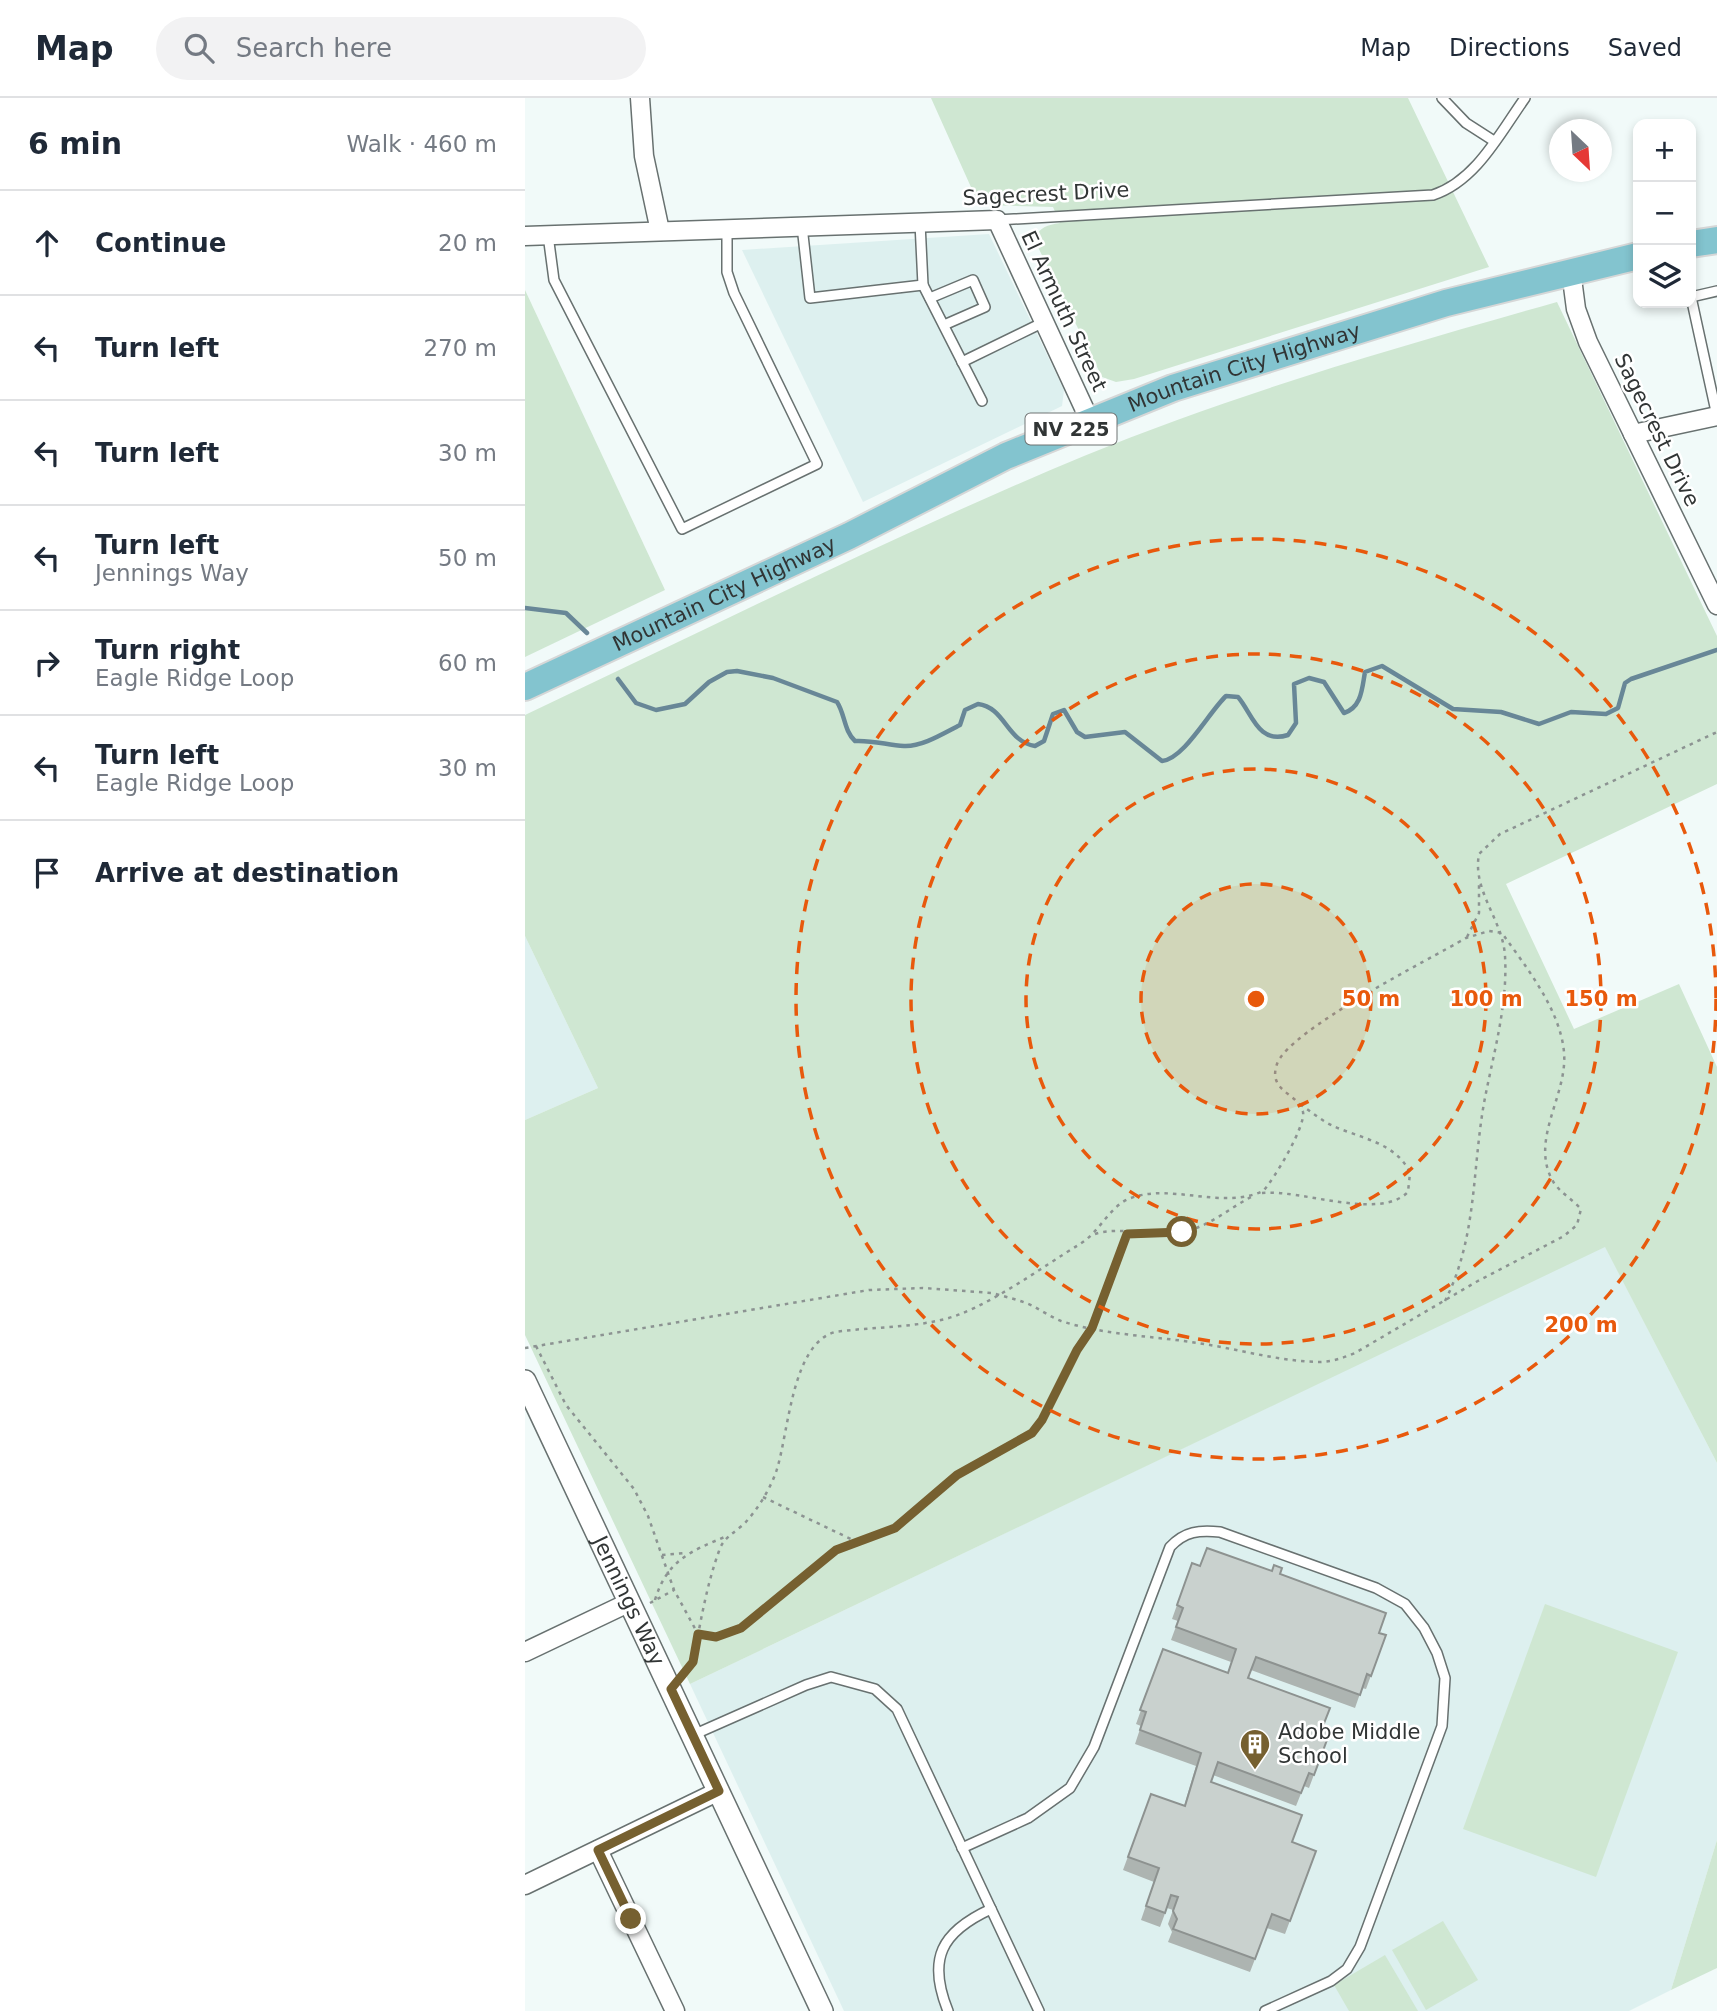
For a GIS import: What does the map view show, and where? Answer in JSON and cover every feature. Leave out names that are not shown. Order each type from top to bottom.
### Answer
[{"type":"main road","points":[[1696,243],[1717,240]]},
{"type":"main road","name":"Mountain City Highway","points":[[525,687],[825,547],[995,461],[1173,387],[1304,345],[1571,271],[1633,257]]},
{"type":"street","points":[[640,98],[644,156],[660,231]]},
{"type":"street","name":"Sagecrest Drive","points":[[525,236],[997,220]]},
{"type":"street","name":"El Armuth Street","points":[[997,220],[1090,421]]},
{"type":"street","name":"Sagecrest Drive","points":[[1571,271],[1576,309],[1588,342],[1717,605]]},
{"type":"street","points":[[1633,434],[1717,416]]},
{"type":"street","name":"Jennings Way","points":[[525,1381],[822,2011]]},
{"type":"street","points":[[525,1652],[633,1606]]},
{"type":"street","points":[[525,1885],[719,1791]]},
{"type":"street","points":[[598,1850],[675,2011]]},
{"type":"lane","points":[[1442,98],[1466,123],[1494,141]]},
{"type":"lane","name":"Sagecrest Drive","points":[[997,220],[1433,195],[1448,190],[1462,180],[1525,98]]},
{"type":"lane","points":[[920,223],[923,285],[982,401]]},
{"type":"lane","points":[[802,226],[810,298],[923,285]]},
{"type":"lane","points":[[548,235],[554,280],[682,529],[817,464],[734,293],[727,272],[727,229]]},
{"type":"lane","points":[[930,298],[973,280],[985,307],[944,326]]},
{"type":"lane","points":[[1696,296],[1717,291]]},
{"type":"lane","points":[[1693,308],[1717,416]]},
{"type":"lane","points":[[962,362],[1044,322]]},
{"type":"lane","points":[[962,1848],[1028,1818],[1070,1788],[1094,1747],[1170,1547],[1181,1536],[1200,1530],[1220,1531],[1386,1593],[1405,1604],[1437,1653],[1445,1678],[1442,1726],[1360,1947],[1347,1969],[1331,1981],[1265,2011]]},
{"type":"lane","points":[[693,1735],[831,1677],[875,1689],[897,1709],[1039,2011]]},
{"type":"lane","points":[[948,2011],[936,1972],[942,1948],[957,1928],[991,1909]]},
{"type":"path","points":[[1466,938],[1479,913],[1479,854],[1493,838],[1717,733]]},
{"type":"path","points":[[525,1348],[869,1290],[923,1288],[997,1294],[1031,1305],[1060,1321],[1201,1343],[1268,1357],[1326,1362],[1355,1353],[1565,1237],[1577,1225],[1582,1213],[1555,1184],[1545,1153],[1562,1080],[1562,1040],[1543,997],[1502,933],[1478,877]]},
{"type":"path","points":[[1094,1234],[1111,1230],[1127,1234],[1192,1230],[1266,1188],[1303,1121],[1303,1109],[1282,1090],[1276,1078],[1276,1066],[1284,1054],[1338,1013],[1466,938],[1489,931],[1502,933]]},
{"type":"path","points":[[1445,1301],[1461,1266],[1472,1211],[1484,1106],[1504,995],[1506,963],[1502,933]]},
{"type":"path","points":[[662,1556],[686,1553],[731,1534],[744,1524],[775,1474],[802,1365],[815,1342],[835,1332],[941,1320],[997,1294],[1094,1234],[1120,1204],[1132,1197],[1239,1197],[1285,1192],[1377,1204],[1399,1200],[1408,1192],[1411,1173],[1399,1157],[1382,1145],[1326,1122],[1295,1101]]},
{"type":"path","points":[[698,1634],[716,1637],[741,1628],[767,1610],[829,1554],[895,1528],[957,1475],[1032,1433],[1042,1420],[1077,1350],[1092,1328],[1127,1234]]},
{"type":"path","points":[[536,1346],[566,1405],[634,1489],[674,1590],[698,1634]]},
{"type":"path","points":[[763,1497],[857,1542]]},
{"type":"path","points":[[671,1689],[693,1662],[718,1553],[731,1534]]},
{"type":"path","points":[[655,1601],[668,1572],[686,1553]]},
{"type":"path","points":[[633,1606],[655,1601],[674,1590]]},
{"type":"shaded area","points":[[989,234],[1064,390],[1062,406],[863,502],[742,250]]},
{"type":"shaded area","points":[[525,936],[598,1088],[525,1120]]},
{"type":"shaded area","points":[[1605,1246],[1717,1463],[1717,1840],[1671,1990],[1629,2011],[844,2011],[690,1684]]},
{"type":"green space","points":[[931,98],[1408,98],[1489,267],[1134,379],[1116,382],[1102,377],[1034,239],[1044,227],[1060,223],[1053,207],[979,205]]},
{"type":"green space","points":[[525,290],[665,590],[525,657]]},
{"type":"green space","points":[[1557,302],[1717,636],[1717,784],[1506,884],[1574,1029],[1679,984],[1717,1067],[1717,1463],[1605,1247],[690,1684],[525,1335],[525,1120],[598,1088],[525,936],[525,715],[872,550],[1084,456],[1259,391]]},
{"type":"green space","points":[[1545,1604],[1678,1652],[1596,1877],[1463,1829]]},
{"type":"green space","points":[[1717,1840],[1717,1968],[1671,1990]]},
{"type":"green space","points":[[1443,1921],[1478,1980],[1426,2010],[1392,1950]]},
{"type":"green space","points":[[1385,1955],[1418,2011],[1349,2011],[1334,1985]]},
{"type":"building","name":"Adobe Middle School","points":[[1207,1548],[1272,1571],[1274,1565],[1282,1568],[1280,1574],[1386,1613],[1379,1633],[1386,1635],[1371,1676],[1367,1674],[1360,1695],[1256,1657],[1248,1678],[1330,1708],[1323,1726],[1331,1729],[1314,1775],[1309,1773],[1301,1793],[1218,1762],[1211,1782],[1302,1815],[1292,1842],[1316,1851],[1290,1921],[1272,1914],[1255,1959],[1173,1929],[1177,1919],[1173,1911],[1178,1897],[1171,1895],[1165,1913],[1146,1906],[1159,1868],[1128,1857],[1151,1794],[1185,1806],[1201,1753],[1140,1730],[1146,1712],[1140,1710],[1163,1649],[1228,1673],[1236,1649],[1176,1627],[1183,1608],[1177,1605],[1192,1563],[1200,1566]]},
{"type":"waterway","points":[[525,608],[566,613],[587,633]]},
{"type":"waterway","points":[[618,679],[636,703],[656,710],[685,704],[709,682],[727,672],[737,671],[773,678],[837,702],[855,741],[904,746],[925,742],[960,725],[965,710],[978,704],[994,711],[1018,738],[1035,746],[1044,741],[1053,714],[1064,710],[1077,732],[1085,737],[1125,732],[1162,761],[1179,752],[1187,744],[1226,696],[1238,697],[1257,726],[1269,736],[1288,735],[1296,723],[1294,684],[1309,678],[1324,682],[1344,713],[1358,702],[1365,672],[1382,666],[1453,709],[1501,712],[1539,724],[1571,712],[1606,714],[1618,708],[1625,683],[1631,679],[1717,650]]},
{"type":"place","name":"Adobe Middle School","points":[[1255,1771]]},
{"type":"route","points":[[631,1919],[598,1850],[719,1791],[671,1689],[693,1662],[698,1634],[709,1637],[724,1636],[741,1628],[767,1610],[829,1554],[895,1528],[957,1475],[1032,1433],[1042,1420],[1077,1350],[1092,1328],[1123,1251],[1127,1234],[1182,1232]]}]
